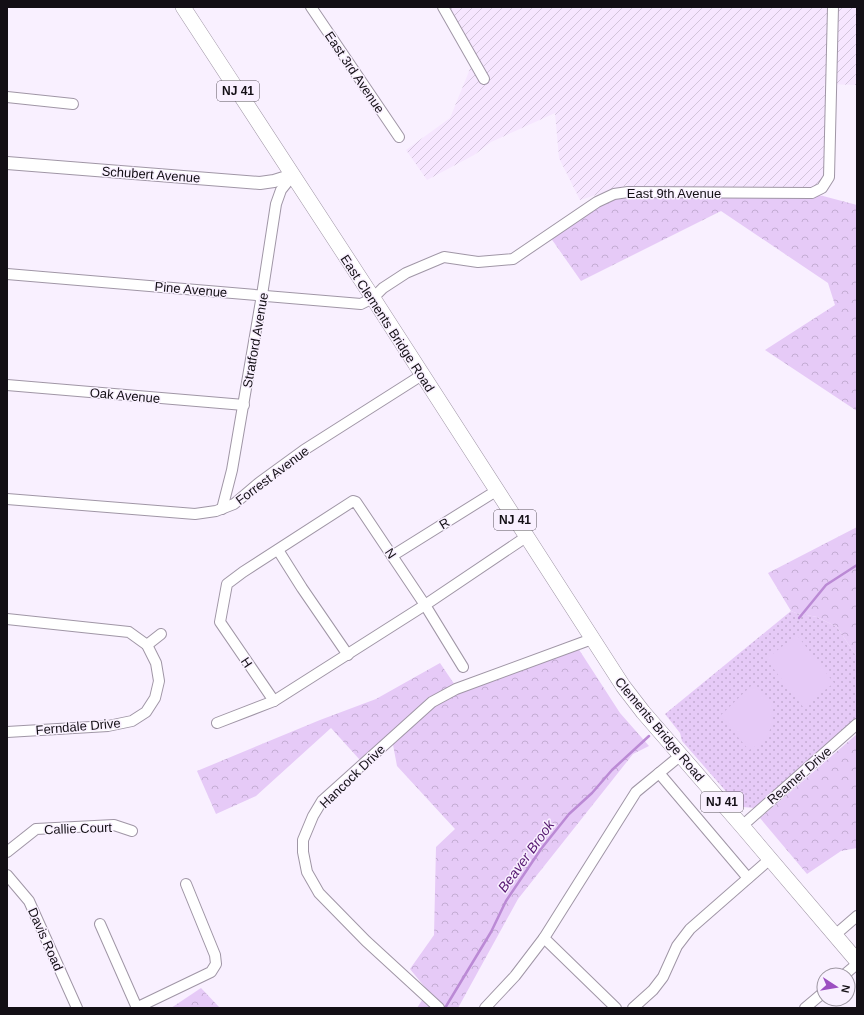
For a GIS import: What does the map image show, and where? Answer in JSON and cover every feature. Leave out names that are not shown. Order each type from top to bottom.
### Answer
[{"type":"main road","name":"East Clements Bridge Road","points":[[184,7],[592,639]]},
{"type":"main road","name":"Clements Bridge Road","points":[[592,639],[623,686],[643,712],[835,935],[857,963]]},
{"type":"street","name":"East 3rd Avenue","points":[[310,7],[399,138]]},
{"type":"street","points":[[442,7],[484,79]]},
{"type":"street","name":"East 9th Avenue","points":[[373,298],[383,288],[406,273],[444,257],[478,262],[513,260],[597,202],[614,194],[628,192],[812,193],[822,188],[829,177],[833,7]]},
{"type":"street","points":[[7,97],[72,104]]},
{"type":"street","name":"Schubert Avenue","points":[[7,163],[260,183],[274,182],[293,175]]},
{"type":"street","name":"Stratford Avenue","points":[[222,509],[232,470],[244,405],[276,204],[281,190],[293,175]]},
{"type":"street","name":"Pine Avenue","points":[[7,274],[361,304],[373,298]]},
{"type":"street","name":"Forrest Avenue","points":[[7,498],[195,514],[216,511],[234,504],[260,482],[304,450],[422,375]]},
{"type":"street","name":"Oak Avenue","points":[[7,385],[244,405]]},
{"type":"street","name":"R","points":[[392,556],[496,491]]},
{"type":"street","name":"N","points":[[278,550],[354,501],[356,502],[425,605],[463,667]]},
{"type":"street","points":[[217,723],[274,701],[425,605],[526,537]]},
{"type":"street","points":[[278,550],[348,655]]},
{"type":"street","name":"H","points":[[274,701],[220,622],[227,584],[278,550]]},
{"type":"street","name":"Ferndale Drive","points":[[7,619],[129,632],[147,645],[156,663],[159,681],[155,698],[146,712],[132,721],[108,726],[7,732]]},
{"type":"street","points":[[147,645],[161,634]]},
{"type":"street","name":"Hancock Drive","points":[[439,1008],[366,941],[319,893],[307,872],[303,852],[303,840],[312,816],[322,802],[432,702],[456,689],[592,639]]},
{"type":"street","name":"Reamer Drive","points":[[742,826],[857,724]]},
{"type":"street","points":[[485,1008],[515,976],[544,938],[636,792],[681,755]]},
{"type":"street","points":[[659,773],[748,878]]},
{"type":"street","name":"Callie Court","points":[[7,852],[36,829],[114,825],[132,831]]},
{"type":"street","points":[[633,1008],[660,982],[677,946],[690,929],[770,859]]},
{"type":"street","name":"Davis Road","points":[[7,875],[29,901],[77,1008]]},
{"type":"street","points":[[100,924],[137,1008],[211,972],[216,964],[215,955],[186,884]]},
{"type":"street","points":[[835,935],[857,916]]},
{"type":"street","points":[[544,938],[616,1008]]},
{"type":"street","points":[[805,1008],[816,999]]},
{"type":"shaded area","points":[[442,7],[857,7],[857,85],[824,84],[831,132],[823,196],[627,191],[628,185],[580,200],[559,158],[555,113],[491,142],[474,155],[427,180],[406,150],[450,118],[474,59]]},
{"type":"green space","points":[[627,191],[823,196],[857,205],[857,411],[765,350],[835,305],[828,283],[721,211],[581,281],[548,234]]},
{"type":"green space","points":[[857,527],[857,657],[837,627],[817,617],[791,611],[768,573]]},
{"type":"green space","points":[[791,611],[817,617],[837,627],[857,657],[857,719],[755,808],[743,807],[737,804],[682,741],[680,733],[665,714]]},
{"type":"green space","points":[[797,635],[834,683],[803,707],[766,659]]},
{"type":"green space","points":[[576,645],[620,713],[649,746],[633,754],[518,899],[458,1008],[417,1008],[428,991],[410,969],[434,935],[436,847],[455,829],[397,766],[391,734],[360,760],[331,728],[256,796],[216,814],[197,771],[320,720],[376,699],[440,663],[459,691]]},
{"type":"green space","points":[[752,685],[762,692],[769,700],[773,718],[771,728],[766,736],[759,744],[749,750],[720,716]]},
{"type":"green space","points":[[857,734],[857,848],[841,851],[807,874],[760,818]]},
{"type":"green space","points":[[201,988],[220,1008],[171,1008]]},
{"type":"waterway","name":"Beaver Brook","points":[[799,618],[826,585],[857,565]]},
{"type":"waterway","name":"Beaver Brook","points":[[445,1008],[491,932],[506,901],[541,849],[569,814],[592,793],[612,770],[649,736]]}]
